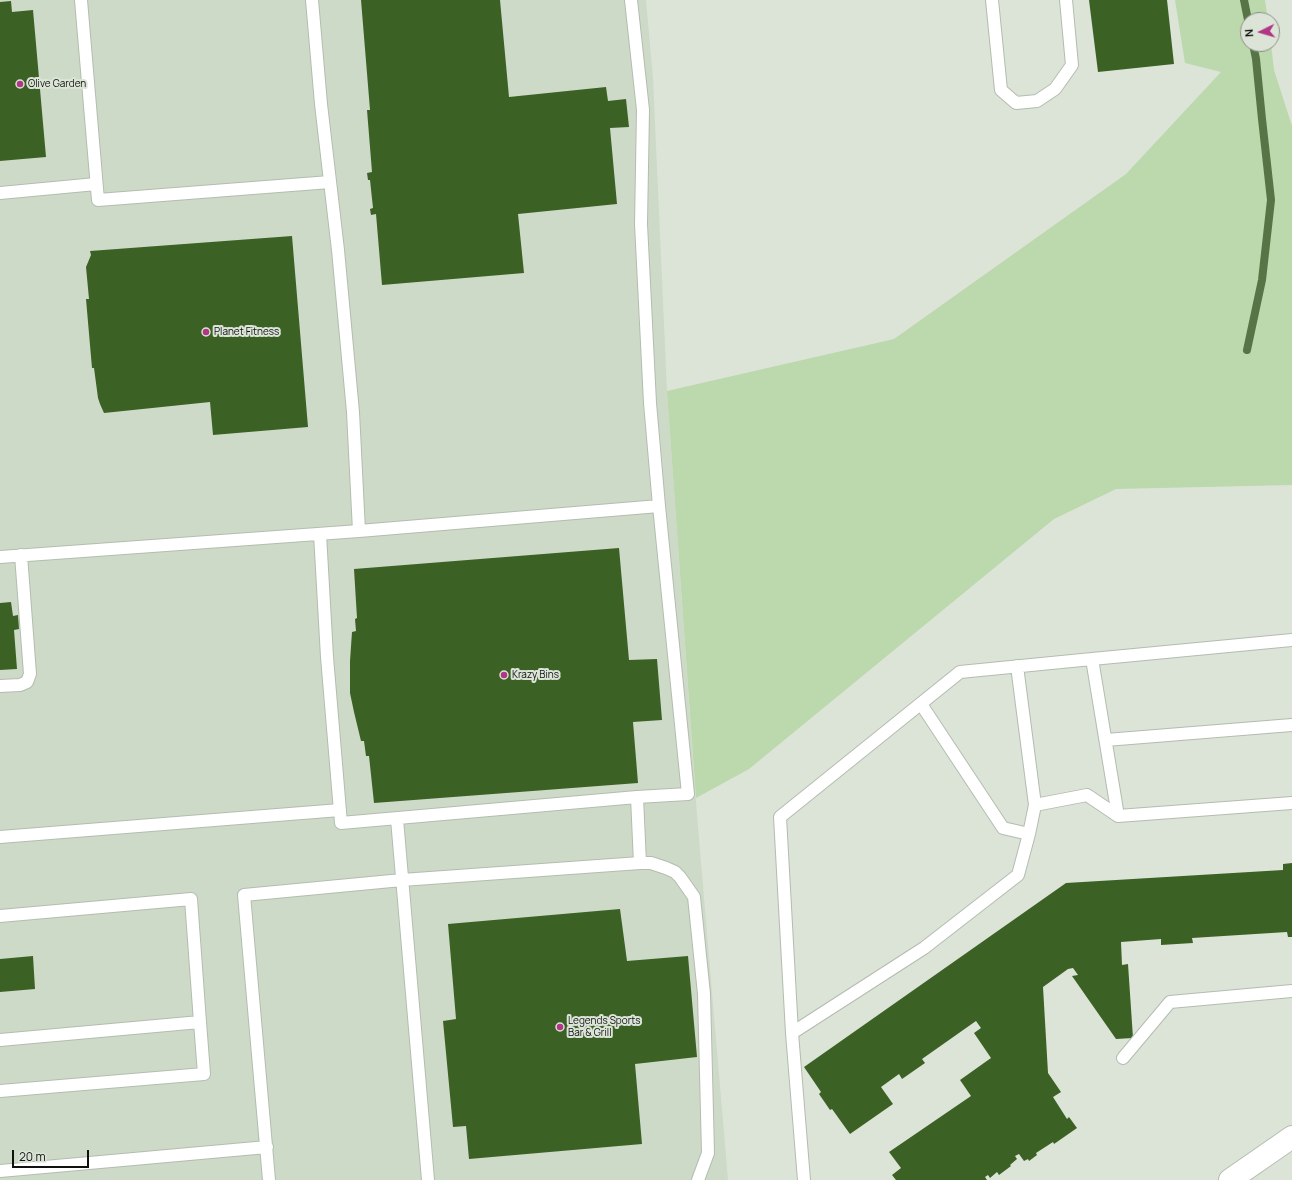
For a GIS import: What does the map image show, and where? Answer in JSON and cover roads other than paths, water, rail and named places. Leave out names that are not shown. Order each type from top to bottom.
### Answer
[{"type":"street","points":[[1230,1180],[1292,1137]]},
{"type":"lane","points":[[81,0],[98,200],[330,182]]},
{"type":"lane","points":[[312,0],[321,104],[353,412],[359,531]]},
{"type":"lane","points":[[320,534],[327,657],[341,823],[637,797],[688,794],[650,403],[641,224],[643,110],[631,0]]},
{"type":"lane","points":[[992,0],[1000,90],[1016,103],[1037,101],[1055,89],[1072,65],[1066,0]]},
{"type":"lane","points":[[0,193],[96,184]]},
{"type":"lane","points":[[0,557],[359,531],[659,506]]},
{"type":"lane","points":[[0,686],[27,682],[30,674],[21,555]]},
{"type":"lane","points":[[804,1180],[792,1032],[780,817],[960,672],[1292,640]]},
{"type":"lane","points":[[1092,659],[1118,816]]},
{"type":"lane","points":[[792,1032],[924,948],[1018,875],[1035,805],[1017,666]]},
{"type":"lane","points":[[921,704],[1003,828],[1029,834]]},
{"type":"lane","points":[[1106,740],[1292,725]]},
{"type":"lane","points":[[1035,805],[1087,795],[1118,816],[1292,803]]},
{"type":"lane","points":[[637,797],[640,863]]},
{"type":"lane","points":[[0,836],[340,810]]},
{"type":"lane","points":[[397,819],[428,1180]]},
{"type":"lane","points":[[270,1180],[244,896],[402,880],[651,863],[675,872],[694,897],[704,994],[708,1153],[698,1180]]},
{"type":"lane","points":[[0,916],[191,899],[204,1074],[0,1091]]},
{"type":"lane","points":[[1123,1058],[1170,1002],[1292,991]]},
{"type":"lane","points":[[0,1040],[200,1022]]},
{"type":"lane","points":[[0,1171],[267,1147]]},
{"type":"waterway","points":[[1244,0],[1246,12]]},
{"type":"waterway","points":[[1247,350],[1262,280],[1271,200],[1255,52]]},
{"type":"place","name":"Olive Garden","points":[[20,84]]},
{"type":"place","name":"Planet Fitness","points":[[206,332]]},
{"type":"place","name":"Krazy Bins","points":[[504,675]]},
{"type":"place","name":"Legends Sports Bar & Grill","points":[[560,1027]]}]
